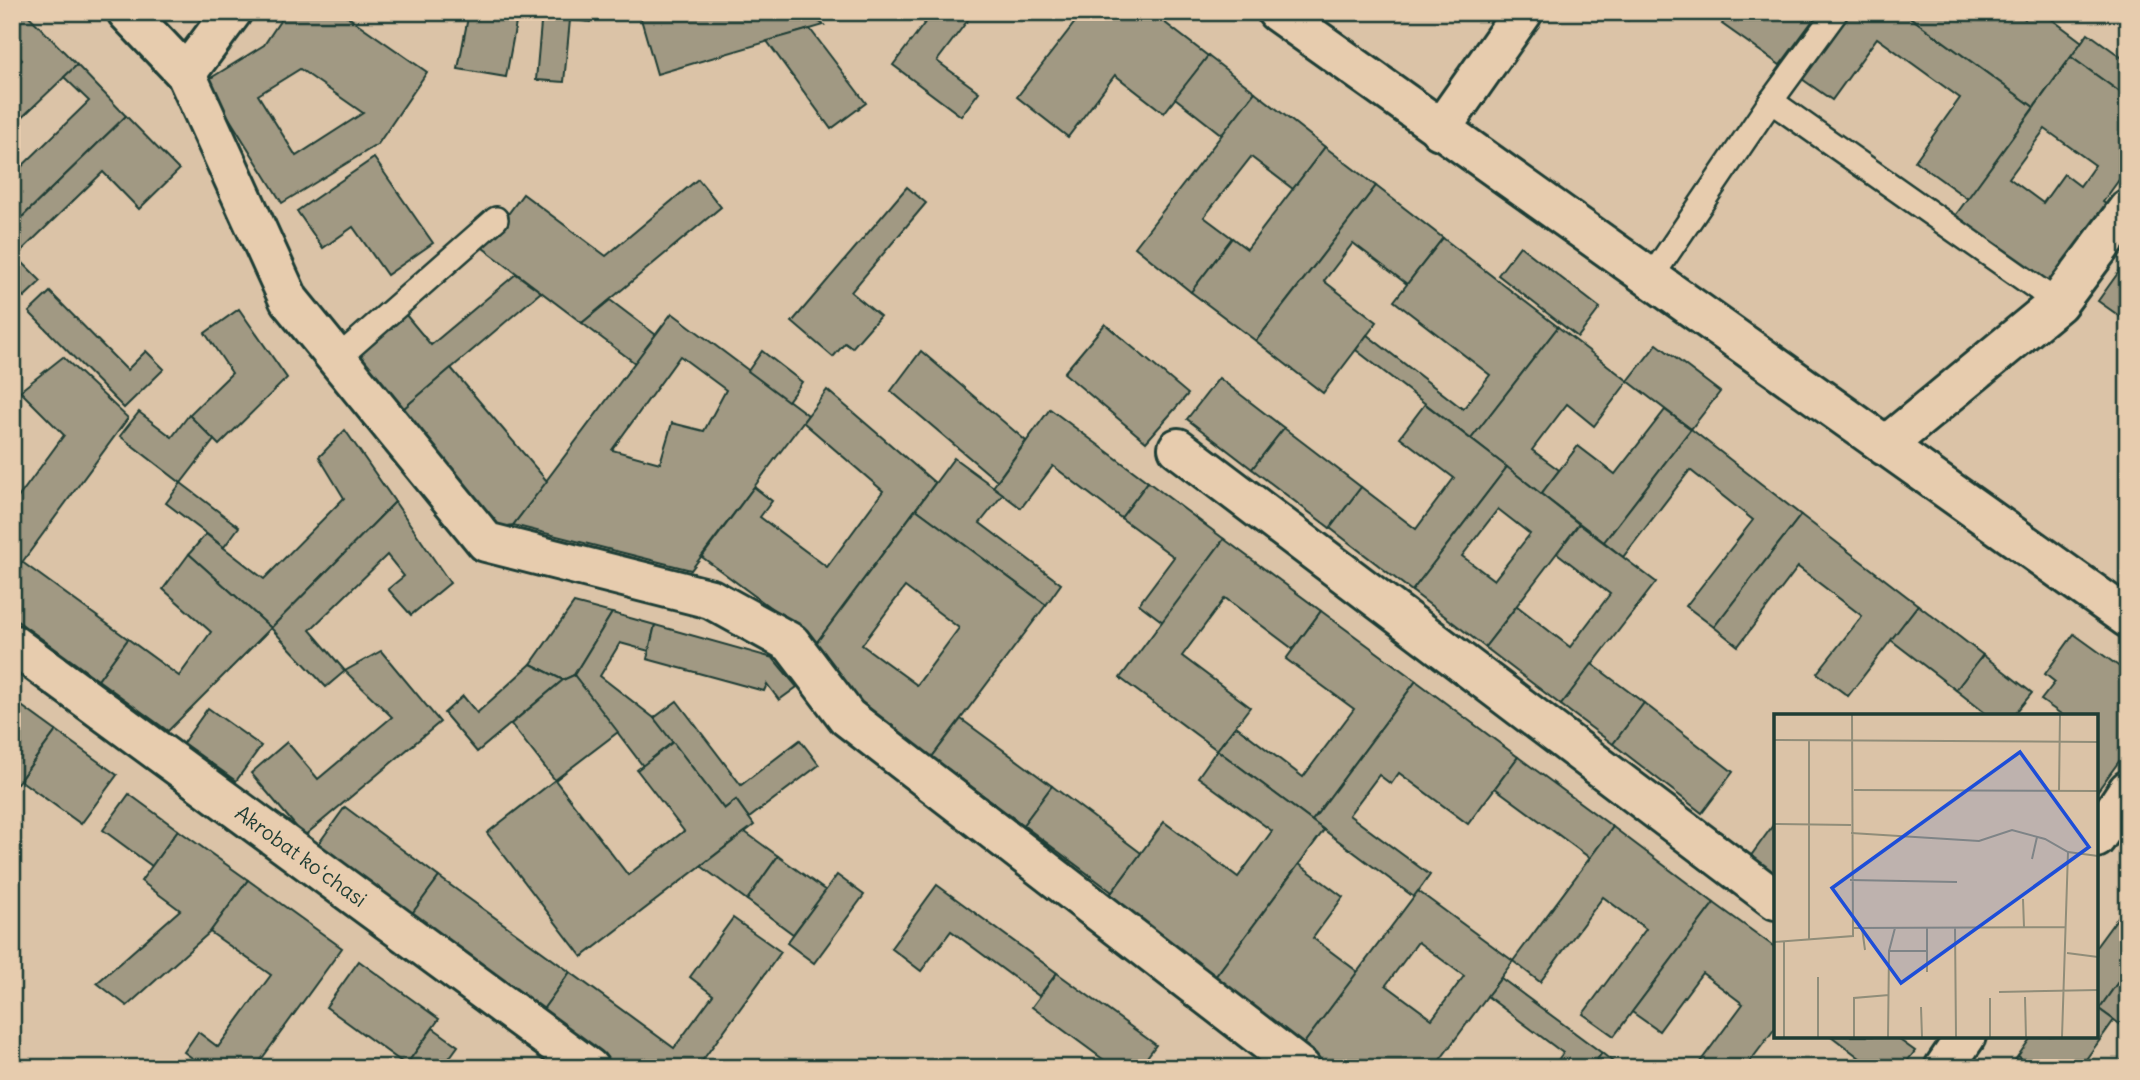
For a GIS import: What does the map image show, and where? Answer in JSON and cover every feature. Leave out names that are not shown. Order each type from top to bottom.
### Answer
[{"type":"street","points":[[127,12],[186,74],[289,300],[486,542],[711,599],[791,643],[848,717],[1301,1068]]},
{"type":"street","points":[[186,74],[232,12]]},
{"type":"street","points":[[1277,12],[2128,618]]},
{"type":"street","points":[[1440,130],[1523,12]]},
{"type":"street","points":[[1885,446],[2058,303],[2128,209]]},
{"type":"street","points":[[1178,448],[1774,898]]},
{"type":"street","name":"Akrobat koʻchasi","points":[[12,643],[589,1068]]},
{"type":"street","points":[[2098,835],[2128,790]]},
{"type":"lane","points":[[1650,279],[1771,101],[1836,12]]},
{"type":"lane","points":[[1771,101],[2058,303]]},
{"type":"lane","points":[[337,359],[496,219]]},
{"type":"building","points":[[12,12],[25,12],[77,65],[12,127],[12,70],[22,60],[12,49]]},
{"type":"building","points":[[286,12],[341,12],[427,72],[378,144],[282,203],[206,81],[264,45]],"holes":[[[300,69],[363,113],[296,156],[258,95]]]},
{"type":"building","points":[[469,12],[518,12],[506,77],[458,69]]},
{"type":"building","points":[[542,12],[590,12],[590,22],[570,20],[564,82],[536,80]]},
{"type":"building","points":[[639,12],[804,12],[824,25],[657,74]]},
{"type":"building","points":[[933,12],[974,12],[937,61],[979,92],[961,116],[893,65]]},
{"type":"building","points":[[1083,12],[1151,12],[1208,56],[1164,113],[1115,75],[1068,137],[1017,97]]},
{"type":"building","points":[[1617,12],[1634,12],[1628,20]]},
{"type":"building","points":[[1731,12],[1819,12],[1780,65],[1722,24]]},
{"type":"building","points":[[1851,12],[1903,12],[2034,107],[1968,199],[1915,161],[1960,98],[1877,38],[1832,100],[1802,79]]},
{"type":"building","points":[[1903,12],[2016,12],[2025,19],[2029,12],[2042,12],[2082,42],[2034,107]]},
{"type":"building","points":[[810,29],[866,103],[831,129],[767,41]]},
{"type":"building","points":[[2088,33],[2128,62],[2128,98],[2071,57]]},
{"type":"building","points":[[1208,56],[1255,92],[1222,135],[1175,98]]},
{"type":"building","points":[[2071,57],[2128,98],[2128,175],[2124,173],[2103,202],[2107,205],[2047,288],[1952,220]],"holes":[[[2045,129],[2095,165],[2080,186],[2064,174],[2043,203],[2009,178]]]},
{"type":"building","points":[[77,65],[126,116],[12,227],[12,176],[89,101],[64,77]]},
{"type":"building","points":[[1255,92],[1325,147],[1293,189],[1251,157],[1204,217],[1232,238],[1191,292],[1135,247]]},
{"type":"building","points":[[126,116],[179,170],[139,209],[103,172],[16,256],[41,281],[24,297],[12,285],[12,227]]},
{"type":"building","points":[[1325,147],[1376,186],[1256,341],[1191,292],[1232,238],[1247,249]]},
{"type":"building","points":[[374,158],[433,243],[387,275],[353,227],[323,248],[297,211]]},
{"type":"building","points":[[698,179],[721,207],[582,323],[483,248],[523,194],[606,256]]},
{"type":"building","points":[[1376,186],[1443,238],[1407,284],[1353,243],[1324,281],[1377,322],[1323,393],[1256,341]]},
{"type":"building","points":[[907,187],[926,203],[851,292],[880,316],[852,348],[845,343],[833,357],[792,322]]},
{"type":"building","points":[[1443,238],[1558,327],[1471,439],[1356,350],[1367,335],[1463,409],[1490,375],[1394,301]]},
{"type":"building","points":[[1520,246],[1600,308],[1578,337],[1498,275]]},
{"type":"building","points":[[2128,259],[2128,322],[2098,301]]},
{"type":"building","points":[[516,274],[541,292],[396,415],[345,357],[401,309],[431,345]]},
{"type":"building","points":[[50,292],[127,370],[146,351],[164,369],[124,408],[29,312]]},
{"type":"building","points":[[610,300],[656,335],[635,363],[582,323]]},
{"type":"building","points":[[239,309],[287,378],[219,445],[189,415],[232,373],[205,333]]},
{"type":"building","points":[[672,313],[808,415],[691,570],[513,525]],"holes":[[[680,356],[726,390],[704,431],[672,423],[660,463],[612,450]]]},
{"type":"building","points":[[1105,324],[1188,394],[1146,442],[1064,373]]},
{"type":"building","points":[[1558,327],[1628,381],[1594,426],[1567,404],[1532,450],[1559,470],[1541,494],[1471,439]]},
{"type":"building","points":[[1657,344],[1720,392],[1691,429],[1628,381]]},
{"type":"building","points":[[762,351],[802,382],[788,401],[748,371]]},
{"type":"building","points":[[921,351],[1026,441],[997,481],[891,391]]},
{"type":"building","points":[[63,357],[128,418],[12,576],[12,506],[64,435],[20,391]]},
{"type":"building","points":[[451,368],[547,481],[513,525],[492,529],[396,415]]},
{"type":"building","points":[[1219,378],[1284,428],[1252,469],[1187,419]]},
{"type":"building","points":[[827,390],[935,483],[817,642],[702,557],[754,487],[772,501],[760,517],[827,567],[883,491],[803,422]]},
{"type":"building","points":[[1425,404],[1507,467],[1412,591],[1330,528],[1361,487],[1416,529],[1454,478],[1400,437]]},
{"type":"building","points":[[1050,409],[1148,482],[1121,518],[1053,466],[1021,508],[993,487]]},
{"type":"building","points":[[1665,410],[1691,429],[1604,542],[1541,494],[1578,446],[1615,474]]},
{"type":"building","points":[[139,412],[172,437],[189,415],[214,440],[181,483],[120,436]]},
{"type":"building","points":[[1284,428],[1361,487],[1330,528],[1252,469]]},
{"type":"building","points":[[1691,429],[1801,515],[1714,627],[1686,606],[1753,520],[1690,470],[1623,557],[1604,542]]},
{"type":"building","points":[[345,430],[395,502],[271,628],[189,554],[206,534],[264,579],[344,498],[319,457]]},
{"type":"building","points":[[954,458],[1003,494],[980,523],[1061,584],[1046,605],[916,509]]},
{"type":"building","points":[[1507,467],[1579,524],[1485,647],[1412,591]],"holes":[[[1498,509],[1530,534],[1494,580],[1462,556]]]},
{"type":"building","points":[[1148,482],[1224,539],[1163,622],[1139,604],[1174,557],[1121,518]]},
{"type":"building","points":[[181,483],[239,527],[224,547],[166,503]]},
{"type":"building","points":[[395,502],[450,583],[411,615],[388,589],[404,576],[387,555],[310,630],[345,671],[326,687],[271,628]]},
{"type":"building","points":[[916,509],[1046,605],[932,757],[803,661]],"holes":[[[905,587],[959,628],[917,685],[862,645]]]},
{"type":"building","points":[[1801,515],[1918,605],[1848,696],[1817,673],[1862,616],[1798,567],[1738,646],[1714,627]]},
{"type":"building","points":[[1579,524],[1656,582],[1561,705],[1485,647],[1517,606],[1570,647],[1610,594],[1557,553]]},
{"type":"building","points":[[1224,539],[1321,611],[1293,649],[1225,598],[1182,656],[1250,707],[1217,750],[1120,678]]},
{"type":"building","points":[[189,554],[271,628],[168,731],[98,680],[128,639],[179,676],[211,632],[163,589]]},
{"type":"building","points":[[22,562],[128,639],[98,680],[12,617],[12,576]]},
{"type":"building","points":[[574,603],[612,613],[574,675],[563,680],[531,664]]},
{"type":"building","points":[[1918,605],[1983,655],[1956,690],[1891,640]]},
{"type":"building","points":[[1321,611],[1416,681],[1312,821],[1217,750],[1236,726],[1303,777],[1354,709],[1286,659]]},
{"type":"building","points":[[612,613],[655,625],[649,651],[620,643],[600,676],[654,718],[673,742],[643,766],[574,675]]},
{"type":"building","points":[[655,625],[773,658],[797,687],[779,700],[767,684],[764,691],[647,659]]},
{"type":"building","points":[[2074,634],[2128,673],[2128,749],[2098,790],[2098,714],[2061,714],[2041,700],[2055,682],[2045,674]]},
{"type":"building","points":[[381,651],[440,722],[304,836],[251,773],[287,742],[318,779],[392,717],[345,671]]},
{"type":"building","points":[[1983,655],[2032,693],[2015,714],[1986,714],[1956,690]]},
{"type":"building","points":[[531,664],[563,680],[477,752],[444,713],[463,696],[477,713]]},
{"type":"building","points":[[1592,664],[1644,703],[1613,744],[1561,705]]},
{"type":"building","points":[[574,675],[618,732],[555,780],[511,724],[563,680]]},
{"type":"building","points":[[1416,681],[1518,757],[1468,824],[1399,773],[1391,784],[1379,775],[1349,815],[1430,875],[1414,897],[1312,821]]},
{"type":"building","points":[[12,699],[56,731],[12,790]]},
{"type":"building","points":[[677,701],[741,785],[800,740],[819,765],[749,818],[736,800],[724,809],[654,718]]},
{"type":"building","points":[[1644,703],[1733,772],[1702,813],[1613,744]]},
{"type":"building","points":[[208,708],[261,746],[236,781],[183,743]]},
{"type":"building","points":[[961,719],[1052,786],[1023,825],[932,757]]},
{"type":"building","points":[[56,731],[117,775],[81,824],[20,780]]},
{"type":"building","points":[[673,742],[724,809],[736,800],[754,825],[582,957],[487,833],[555,780],[628,875],[684,831],[637,770]]},
{"type":"building","points":[[1217,750],[1324,830],[1213,980],[1106,900],[1164,822],[1238,877],[1272,831],[1198,777]]},
{"type":"building","points":[[1518,757],[1613,827],[1590,858],[1495,788]]},
{"type":"building","points":[[1052,786],[1141,853],[1112,892],[1023,825]]},
{"type":"building","points":[[129,794],[178,830],[152,866],[103,830]]},
{"type":"building","points":[[345,807],[439,877],[408,919],[314,850]]},
{"type":"building","points":[[1774,824],[1774,874],[1750,857]]},
{"type":"building","points":[[1613,827],[1714,903],[1614,1036],[1583,1014],[1646,929],[1603,897],[1540,982],[1513,961]]},
{"type":"building","points":[[178,830],[248,880],[210,932],[127,1006],[97,983],[180,910],[141,881]]},
{"type":"building","points":[[745,832],[778,856],[747,900],[701,866]]},
{"type":"building","points":[[778,856],[826,891],[793,934],[747,900]]},
{"type":"building","points":[[1299,864],[1343,897],[1313,938],[1358,972],[1302,1046],[1213,980]]},
{"type":"building","points":[[837,875],[864,895],[814,963],[787,943]]},
{"type":"building","points":[[439,877],[570,972],[539,1015],[408,919]]},
{"type":"building","points":[[248,880],[342,948],[255,1068],[206,1068],[184,1052],[198,1032],[218,1047],[271,975],[210,932]]},
{"type":"building","points":[[937,885],[1057,973],[1039,996],[951,931],[921,971],[891,948]]},
{"type":"building","points":[[1418,891],[1513,961],[1434,1068],[1331,1068],[1302,1046]],"holes":[[[1418,942],[1464,976],[1432,1019],[1386,985]]]},
{"type":"building","points":[[1714,903],[1774,947],[1774,1030],[1745,1068],[1708,1068],[1700,1062],[1743,1004],[1702,973],[1659,1031],[1632,1012]]},
{"type":"building","points":[[2124,909],[2128,912],[2128,968],[2099,1009],[2098,1008],[2098,944]]},
{"type":"building","points":[[733,918],[781,952],[697,1068],[612,1068],[539,1015],[570,972],[674,1048],[713,995],[690,977]]},
{"type":"building","points":[[359,961],[439,1019],[406,1065],[326,1007]]},
{"type":"building","points":[[2128,968],[2128,1030],[2099,1009]]},
{"type":"building","points":[[1057,973],[1156,1045],[1139,1068],[1115,1068],[1032,1007]]},
{"type":"building","points":[[1501,978],[1602,1053],[1591,1068],[1552,1068],[1563,1053],[1487,996]]},
{"type":"building","points":[[2098,1008],[2114,1020],[2082,1065],[2086,1068],[2034,1068],[2018,1056],[2031,1038],[2098,1038]]},
{"type":"building","points":[[433,1028],[458,1046],[442,1068],[404,1068]]},
{"type":"building","points":[[1834,1038],[1897,1038],[1915,1051],[1902,1068],[1873,1068]]},
{"type":"building","points":[[2128,1051],[2128,1068],[2116,1068]]},
{"type":"building","points":[[1602,1053],[1618,1066],[1617,1068],[1591,1068]]},
{"type":"building","points":[[2018,1056],[2034,1068],[2009,1068]]}]
